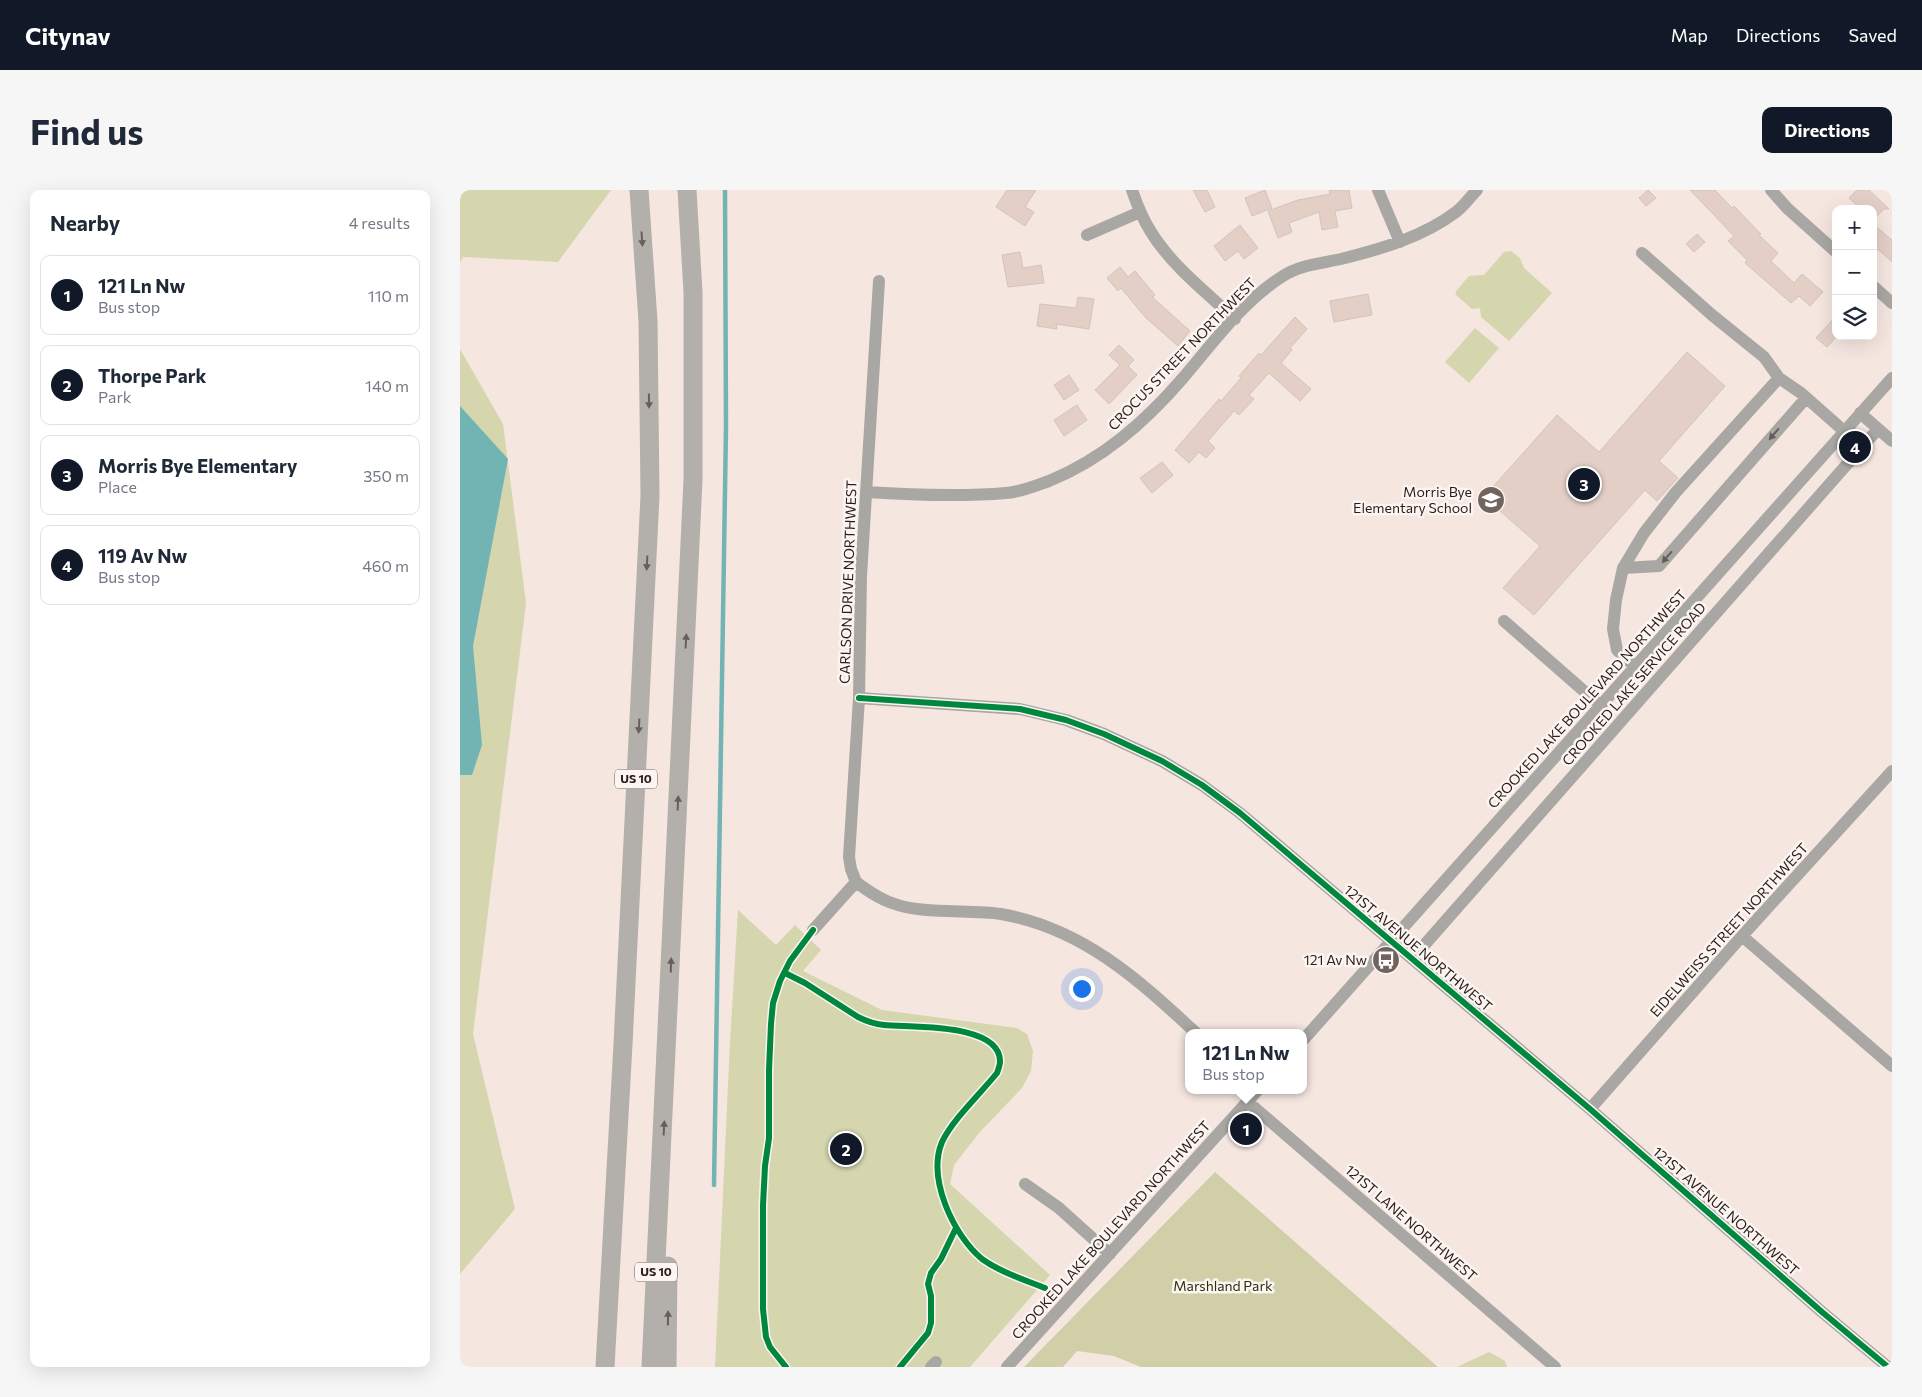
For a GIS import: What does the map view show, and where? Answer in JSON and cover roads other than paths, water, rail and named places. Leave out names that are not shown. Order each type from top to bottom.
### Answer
[{"type":"highway","name":"US 10","points":[[605,1367],[650,496],[648,321],[639,190]]},
{"type":"highway","name":"US 10","points":[[651,1367],[694,480],[693,292],[687,190]]},
{"type":"highway","points":[[661,1176],[668,1235],[667,1367]]},
{"type":"street","points":[[1132,190],[1140,212],[1152,234],[1170,257],[1235,319]]},
{"type":"street","points":[[1378,190],[1400,242]]},
{"type":"street","name":"CROCUS STREET NORTHWEST","points":[[866,492],[926,495],[1007,493],[1031,488],[1077,469],[1102,454],[1132,431],[1179,383],[1235,319],[1284,275],[1311,265],[1400,242],[1456,212],[1477,190]]},
{"type":"street","points":[[1771,190],[1834,250]]},
{"type":"street","points":[[1087,235],[1140,212]]},
{"type":"street","points":[[1642,253],[1712,315],[1764,357],[1779,378],[1806,398],[1844,432]]},
{"type":"street","name":"CARLSON DRIVE NORTHWEST","points":[[856,882],[851,870],[849,857],[859,698],[861,576],[879,281]]},
{"type":"street","points":[[1877,290],[1892,303]]},
{"type":"street","points":[[1635,667],[1617,650],[1613,629],[1622,568],[1644,533],[1676,492],[1779,378]]},
{"type":"street","name":"CROOKED LAKE BOULEVARD NORTHWEST","points":[[1307,1036],[1892,378]]},
{"type":"street","points":[[1622,568],[1659,566],[1806,398]]},
{"type":"street","points":[[1860,413],[1892,441]]},
{"type":"street","name":"CROOKED LAKE SERVICE ROAD","points":[[1412,959],[1878,429]]},
{"type":"street","points":[[1504,621],[1601,706]]},
{"type":"street","name":"121ST AVENUE NORTHWEST","points":[[859,698],[1020,709],[1066,720],[1104,734],[1162,761],[1202,785],[1240,813],[1590,1109],[1822,1312],[1888,1367]]},
{"type":"street","name":"EIDELWEISS STREET NORTHWEST","points":[[1590,1109],[1742,936],[1892,771]]},
{"type":"street","points":[[813,930],[856,882],[892,904],[912,908],[1001,914],[1043,925],[1075,938],[1106,956],[1140,982],[1192,1029]]},
{"type":"street","points":[[1742,936],[1892,1066]]},
{"type":"street","name":"CROOKED LAKE BOULEVARD NORTHWEST","points":[[1007,1367],[1255,1094]]},
{"type":"street","name":"121ST LANE NORTHWEST","points":[[1248,1102],[1555,1367]]},
{"type":"street","points":[[1025,1184],[1059,1208],[1110,1254]]},
{"type":"water","points":[[460,406],[508,459],[473,646],[482,745],[472,775],[460,775]]},
{"type":"waterway","points":[[714,1185],[726,427],[725,190]]},
{"type":"place","name":"119 Av Nw","points":[[1855,447]]},
{"type":"place","name":"Morris Bye Elementary","points":[[1584,484]]},
{"type":"place","name":"Morris Bye Elementary School","points":[[1491,500]]},
{"type":"place","name":"121 Av Nw","points":[[1386,960]]},
{"type":"place","name":"121 Ln Nw","points":[[1246,1129]]},
{"type":"place","name":"Thorpe Park","points":[[846,1149]]},
{"type":"park label","name":"Marshland Park","points":[[1223,1286]]}]
